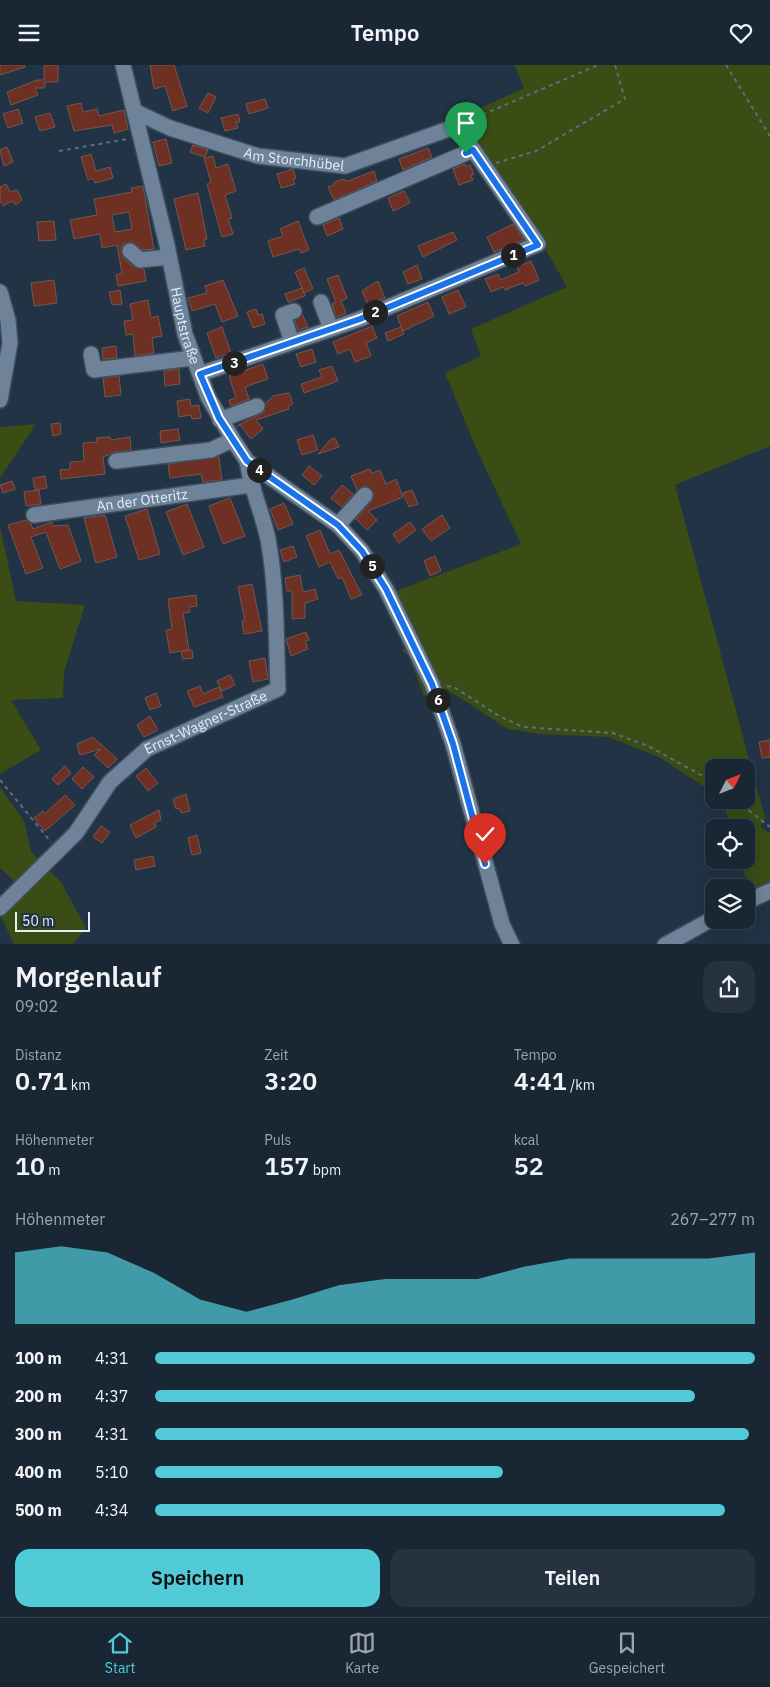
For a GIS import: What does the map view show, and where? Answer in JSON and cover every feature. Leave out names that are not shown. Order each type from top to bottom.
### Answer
[{"type":"street","name":"Hauptstraße","points":[[123,65],[136,112],[185,334],[193,358],[220,420],[247,461],[338,525],[362,551],[386,589],[432,684],[453,744],[502,924],[512,944]]},
{"type":"street","name":"Am Storchhübel","points":[[136,112],[170,128],[258,156],[345,166],[456,126]]},
{"type":"street","points":[[200,374],[331,329],[538,245],[456,126]]},
{"type":"street","points":[[317,217],[473,150]]},
{"type":"street","points":[[130,251],[140,260],[169,257]]},
{"type":"street","points":[[0,292],[8,320],[10,343],[0,400]]},
{"type":"street","points":[[321,302],[331,329]]},
{"type":"street","points":[[292,342],[283,315],[294,311]]},
{"type":"street","points":[[91,354],[94,370],[193,358]]},
{"type":"street","points":[[220,420],[257,406]]},
{"type":"street","points":[[116,461],[211,451],[232,439]]},
{"type":"street","name":"Ernst-Wagner-Straße","points":[[0,908],[76,833],[110,782],[147,749],[278,689],[273,574],[267,537],[250,485],[247,461]]},
{"type":"street","name":"An der Otteritz","points":[[34,515],[250,485]]},
{"type":"street","points":[[338,525],[365,495]]},
{"type":"street","points":[[755,898],[770,891]]},
{"type":"street","points":[[667,944],[705,924]]},
{"type":"path","points":[[456,126],[598,65]]},
{"type":"path","points":[[484,166],[536,151],[625,99],[615,65]]},
{"type":"path","points":[[726,65],[770,136]]},
{"type":"path","points":[[59,151],[141,137]]},
{"type":"path","points":[[432,684],[454,687],[499,716],[523,727],[612,733],[639,742],[705,777]]},
{"type":"path","points":[[0,780],[58,851]]},
{"type":"path","points":[[747,809],[770,827]]},
{"type":"green space","points":[[514,65],[770,65],[770,446],[675,485],[749,759],[705,759],[705,787],[659,757],[608,737],[539,734],[508,729],[446,689],[424,696],[408,655],[401,650],[419,641],[396,591],[521,544],[476,448],[445,373],[481,356],[471,329],[567,287],[541,241],[457,119],[524,88]]},
{"type":"green space","points":[[36,424],[0,478],[0,427]]},
{"type":"green space","points":[[0,525],[16,601],[85,605],[64,672],[63,698],[11,700],[41,750],[0,774]]},
{"type":"green space","points":[[755,781],[765,818],[760,827],[770,833],[770,885],[755,890],[755,879],[746,879],[743,869],[755,869],[755,819],[728,819],[725,809],[755,809]]},
{"type":"green space","points":[[0,787],[24,821],[31,852],[61,882],[86,928],[73,944],[14,944],[1,917],[26,892],[0,868]]},
{"type":"building","points":[[0,65],[24,65],[25,67],[0,75]]},
{"type":"building","points":[[44,65],[58,65],[58,82],[45,82],[45,88],[35,88],[38,95],[11,105],[7,92],[37,80],[44,80]]},
{"type":"building","points":[[150,65],[174,65],[187,106],[173,111],[165,86],[154,89]]},
{"type":"building","points":[[208,93],[216,97],[208,113],[199,108]]},
{"type":"building","points":[[265,99],[268,108],[249,114],[246,104]]},
{"type":"building","points":[[81,103],[83,112],[97,109],[99,116],[124,110],[128,129],[114,133],[112,125],[74,131],[67,106]]},
{"type":"building","points":[[18,109],[23,123],[8,128],[3,114]]},
{"type":"building","points":[[50,113],[55,127],[40,131],[35,117]]},
{"type":"building","points":[[238,114],[240,122],[236,122],[238,128],[225,131],[221,118]]},
{"type":"building","points":[[166,139],[172,163],[159,166],[153,142]]},
{"type":"building","points":[[193,145],[208,150],[205,157],[190,152]]},
{"type":"building","points":[[7,147],[13,162],[4,166],[0,150]]},
{"type":"building","points":[[428,148],[432,157],[403,170],[399,159]]},
{"type":"building","points":[[91,154],[96,171],[110,167],[113,178],[95,183],[93,178],[88,180],[81,157]]},
{"type":"building","points":[[213,156],[216,168],[228,164],[236,191],[225,195],[232,218],[228,219],[233,234],[222,237],[207,184],[211,182],[204,158]]},
{"type":"building","points":[[465,164],[466,167],[470,165],[474,174],[471,176],[473,180],[459,185],[453,169]]},
{"type":"building","points":[[293,169],[296,178],[293,179],[295,184],[281,188],[277,174]]},
{"type":"building","points":[[374,171],[377,181],[334,200],[328,187],[334,185],[333,183],[342,179],[348,181]]},
{"type":"building","points":[[6,184],[10,192],[17,190],[22,200],[16,205],[12,201],[3,206],[0,201],[0,187]]},
{"type":"building","points":[[143,186],[154,249],[143,250],[131,242],[123,244],[121,250],[123,258],[134,267],[144,269],[146,281],[118,286],[116,275],[122,273],[117,245],[102,248],[100,234],[74,239],[70,220],[97,215],[94,199],[132,192],[131,188]],"holes":[[[129,212],[132,229],[115,232],[112,215]]]},
{"type":"building","points":[[404,191],[410,203],[393,211],[388,198]]},
{"type":"building","points":[[198,193],[207,239],[204,240],[205,246],[186,250],[174,199]]},
{"type":"building","points":[[339,218],[343,229],[327,236],[323,225]]},
{"type":"building","points":[[54,221],[56,240],[39,241],[37,222]]},
{"type":"building","points":[[298,221],[309,250],[301,253],[299,249],[273,257],[268,241],[283,236],[280,229]]},
{"type":"building","points":[[513,224],[524,240],[494,252],[487,237]]},
{"type":"building","points":[[453,232],[457,240],[423,257],[418,246]]},
{"type":"building","points":[[531,261],[539,280],[525,286],[523,283],[505,290],[503,287],[491,292],[485,279],[498,274],[500,280],[519,272],[517,267]]},
{"type":"building","points":[[417,265],[422,279],[408,284],[403,272]]},
{"type":"building","points":[[304,268],[313,289],[304,293],[295,272]]},
{"type":"building","points":[[338,275],[347,298],[341,301],[346,313],[336,317],[332,304],[336,302],[327,279]]},
{"type":"building","points":[[54,280],[57,303],[34,306],[31,283]]},
{"type":"building","points":[[223,280],[238,316],[222,322],[215,304],[192,311],[188,298],[207,293],[205,286]]},
{"type":"building","points":[[378,281],[385,298],[368,305],[362,291]]},
{"type":"building","points":[[302,288],[305,296],[288,302],[285,294]]},
{"type":"building","points":[[120,290],[122,304],[112,305],[109,292]]},
{"type":"building","points":[[458,290],[466,307],[449,314],[442,297]]},
{"type":"building","points":[[148,300],[151,318],[158,316],[162,336],[152,338],[154,353],[135,356],[133,334],[126,335],[124,321],[133,320],[130,304]]},
{"type":"building","points":[[428,302],[434,316],[403,331],[397,316]]},
{"type":"building","points":[[256,309],[258,315],[262,314],[265,324],[253,328],[247,312]]},
{"type":"building","points":[[302,314],[308,327],[298,330],[295,321]]},
{"type":"building","points":[[372,326],[377,338],[366,343],[371,356],[355,362],[350,349],[338,354],[333,342]]},
{"type":"building","points":[[222,327],[231,353],[216,358],[207,333]]},
{"type":"building","points":[[401,327],[404,334],[388,341],[385,333]]},
{"type":"building","points":[[116,346],[117,358],[103,359],[102,348]]},
{"type":"building","points":[[312,349],[316,362],[301,367],[296,354]]},
{"type":"building","points":[[263,364],[268,379],[245,387],[249,399],[231,406],[229,400],[236,398],[229,376]]},
{"type":"building","points":[[332,366],[338,381],[304,393],[301,384],[322,377],[319,370]]},
{"type":"building","points":[[179,369],[180,384],[165,386],[164,371]]},
{"type":"building","points":[[119,376],[121,395],[105,397],[103,378]]},
{"type":"building","points":[[289,393],[293,404],[288,406],[289,409],[256,420],[263,429],[251,439],[240,425],[237,426],[264,412],[266,403],[273,396]]},
{"type":"building","points":[[190,399],[191,406],[199,405],[201,418],[192,419],[191,415],[179,417],[177,401]]},
{"type":"building","points":[[60,423],[61,434],[53,436],[51,424]]},
{"type":"building","points":[[178,429],[180,440],[161,443],[160,431]]},
{"type":"building","points":[[313,435],[318,450],[302,455],[297,440]]},
{"type":"building","points":[[110,437],[111,440],[130,437],[131,450],[115,452],[103,457],[105,474],[61,479],[60,470],[70,469],[70,462],[84,461],[83,443],[97,442],[96,438]]},
{"type":"building","points":[[335,438],[339,447],[318,454],[330,440]]},
{"type":"building","points":[[219,457],[222,480],[203,482],[201,474],[170,478],[168,464]]},
{"type":"building","points":[[309,466],[322,476],[314,485],[302,475]]},
{"type":"building","points":[[370,469],[372,473],[380,470],[386,484],[396,479],[403,497],[368,511],[377,520],[367,530],[356,519],[372,501],[374,493],[366,486],[357,490],[351,476]]},
{"type":"building","points":[[45,476],[47,488],[35,490],[33,478]]},
{"type":"building","points":[[12,481],[15,489],[3,493],[0,485]]},
{"type":"building","points":[[342,485],[353,494],[342,507],[331,498]]},
{"type":"building","points":[[39,490],[41,504],[26,506],[24,492]]},
{"type":"building","points":[[412,490],[418,504],[409,507],[403,493]]},
{"type":"building","points":[[230,498],[245,536],[223,544],[209,506]]},
{"type":"building","points":[[284,503],[293,524],[278,530],[270,509]]},
{"type":"building","points":[[187,504],[204,547],[183,555],[166,512]]},
{"type":"building","points":[[147,509],[160,554],[139,560],[125,516]]},
{"type":"building","points":[[105,515],[117,557],[96,563],[84,518]]},
{"type":"building","points":[[442,515],[450,528],[431,541],[422,529]]},
{"type":"building","points":[[26,520],[33,529],[52,522],[53,526],[68,525],[81,561],[60,569],[46,532],[31,537],[43,568],[26,574],[8,525]]},
{"type":"building","points":[[410,522],[416,530],[399,543],[393,534]]},
{"type":"building","points":[[320,530],[330,554],[339,550],[362,595],[351,599],[342,577],[338,579],[330,562],[319,567],[306,536]]},
{"type":"building","points":[[293,546],[297,557],[284,562],[280,550]]},
{"type":"building","points":[[435,556],[441,571],[430,576],[424,561]]},
{"type":"building","points":[[300,575],[303,592],[315,589],[318,599],[305,603],[305,618],[292,619],[292,591],[287,591],[285,578]]},
{"type":"building","points":[[252,584],[262,631],[244,634],[242,621],[245,621],[238,587]]},
{"type":"building","points":[[196,595],[197,606],[189,607],[190,612],[183,613],[189,650],[182,651],[192,650],[193,658],[183,659],[181,651],[170,653],[166,630],[172,629],[168,599]]},
{"type":"building","points":[[306,632],[309,640],[305,641],[308,649],[291,656],[286,639]]},
{"type":"building","points":[[265,658],[268,679],[253,682],[249,661]]},
{"type":"building","points":[[230,675],[235,685],[222,691],[217,681]]},
{"type":"building","points":[[200,686],[203,694],[219,687],[223,697],[194,707],[187,691]]},
{"type":"building","points":[[156,693],[161,706],[150,710],[145,698]]},
{"type":"building","points":[[150,716],[158,730],[144,737],[137,725]]},
{"type":"building","points":[[93,737],[117,759],[108,768],[94,755],[101,749],[80,755],[77,744]]},
{"type":"building","points":[[770,740],[770,757],[762,758],[759,742]]},
{"type":"building","points":[[65,766],[71,773],[58,785],[52,779]]},
{"type":"building","points":[[83,767],[94,777],[82,789],[72,779]]},
{"type":"building","points":[[146,768],[158,783],[148,791],[136,776]]},
{"type":"building","points":[[186,794],[190,811],[181,813],[179,808],[176,809],[173,799]]},
{"type":"building","points":[[65,795],[75,805],[45,831],[34,818],[43,811],[45,814]]},
{"type":"building","points":[[159,810],[161,820],[155,822],[156,827],[136,838],[130,825]]},
{"type":"building","points":[[101,826],[110,832],[102,843],[93,837]]},
{"type":"building","points":[[197,835],[201,853],[192,855],[188,838]]},
{"type":"building","points":[[153,856],[155,866],[136,870],[134,860]]},
{"type":"route","points":[[466,153],[473,150],[538,245],[360,319],[200,374],[208,397],[219,418],[247,461],[338,525],[362,551],[386,589],[414,643],[432,684],[470,801],[485,864]]}]
